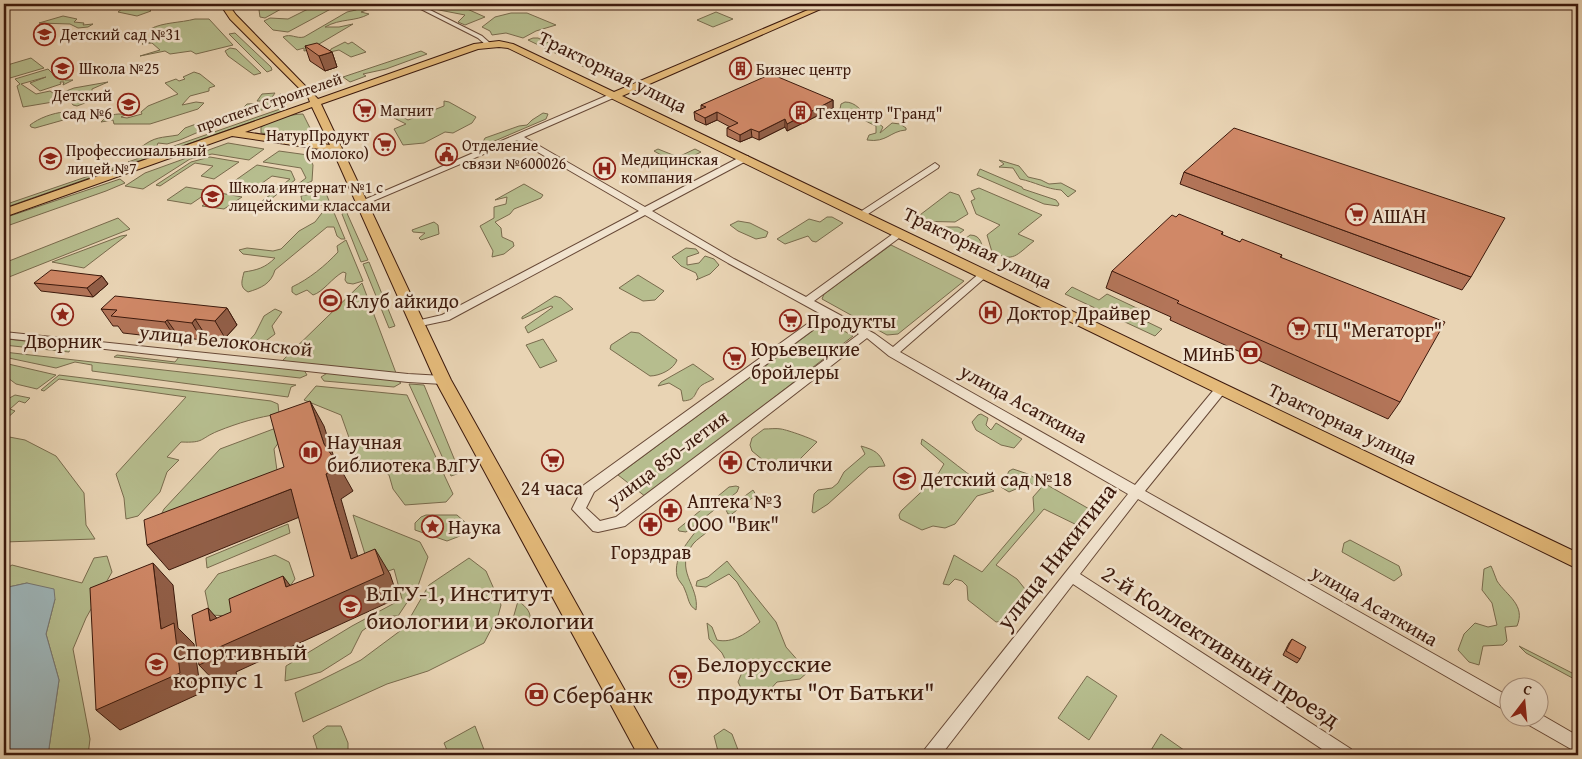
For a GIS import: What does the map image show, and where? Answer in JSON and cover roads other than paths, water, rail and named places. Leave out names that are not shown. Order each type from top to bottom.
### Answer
[{"type":"main road","points":[[224,4],[232,17],[312,96],[338,149],[416,324],[444,380],[650,755]]},
{"type":"main road","points":[[616,95],[828,4]]},
{"type":"main road","name":"проспект Строителей","points":[[4,213],[474,47],[488,44]]},
{"type":"main road","name":"Тракторная улица","points":[[488,44],[510,46],[616,95],[1578,561]]},
{"type":"main road","points":[[230,133],[338,149]]},
{"type":"street","name":"Тракторная улица","points":[[414,4],[480,37],[488,44]]},
{"type":"street","points":[[362,202],[616,95]]},
{"type":"street","name":"улица Асаткина","points":[[518,137],[731,261],[866,334],[893,353],[1500,700]]},
{"type":"street","points":[[416,324],[446,318],[745,158]]},
{"type":"street","points":[[862,214],[935,166]]},
{"type":"street","points":[[806,302],[900,233]]},
{"type":"street","points":[[893,353],[984,274]]},
{"type":"street","name":"улица 850-летия","points":[[829,313],[589,489],[579,509],[598,527],[620,522],[866,334]]},
{"type":"street","name":"улица Белоконской","points":[[4,335],[408,378],[444,380]]},
{"type":"street","name":"улица Никитина","points":[[931,755],[1137,491],[1221,388]]},
{"type":"street","name":"2-й Коллективный проезд","points":[[1072,576],[1345,755]]},
{"type":"street","points":[[1545,726],[1578,745]]},
{"type":"water","points":[[27,583],[54,589],[55,599],[46,634],[59,680],[48,755],[4,755],[4,588]]},
{"type":"place","name":"Детский сад №31","points":[[44,34]]},
{"type":"place","name":"Школа №25","points":[[63,68]]},
{"type":"place","name":"Бизнес центр","points":[[740,69]]},
{"type":"place","name":"Детский сад №6","points":[[128,104]]},
{"type":"place","name":"Магнит","points":[[364,110]]},
{"type":"place","name":"Техцентр \"Гранд\"","points":[[800,113]]},
{"type":"place","name":"НатурПродукт (молоко)","points":[[385,144]]},
{"type":"place","name":"Отделение связи №600026","points":[[446,154]]},
{"type":"place","name":"Профессиональный лицей №7","points":[[50,159]]},
{"type":"place","name":"Медицинская компания","points":[[605,168]]},
{"type":"place","name":"Школа интернат №1 с лицейскими классами","points":[[213,196]]},
{"type":"place","name":"АШАН","points":[[1356,215]]},
{"type":"place","name":"Клуб айкидо","points":[[330,300]]},
{"type":"place","name":"Доктор Драйвер","points":[[991,312]]},
{"type":"place","name":"Дворник","points":[[63,314]]},
{"type":"place","name":"Продукты","points":[[791,320]]},
{"type":"place","name":"ТЦ \"Мегаторг\"","points":[[1298,329]]},
{"type":"place","name":"МИнБ","points":[[1251,353]]},
{"type":"place","name":"Юрьевецкие бройлеры","points":[[735,359]]},
{"type":"place","name":"Научная библиотека ВлГУ","points":[[311,452]]},
{"type":"place","name":"24 часа","points":[[552,461]]},
{"type":"place","name":"Столички","points":[[730,463]]},
{"type":"place","name":"Детский сад №18","points":[[905,478]]},
{"type":"place","name":"Аптека №3 ООО \"Вик\"","points":[[671,511]]},
{"type":"place","name":"Горздрав","points":[[651,525]]},
{"type":"place","name":"Наука","points":[[432,526]]},
{"type":"place","name":"ВлГУ-1, Институт биологии и экологии","points":[[350,606]]},
{"type":"place","name":"Спортивный корпус 1","points":[[157,665]]},
{"type":"place","name":"Белорусские продукты \"От Батьки\"","points":[[681,677]]},
{"type":"place","name":"Сбербанк","points":[[537,694]]}]
